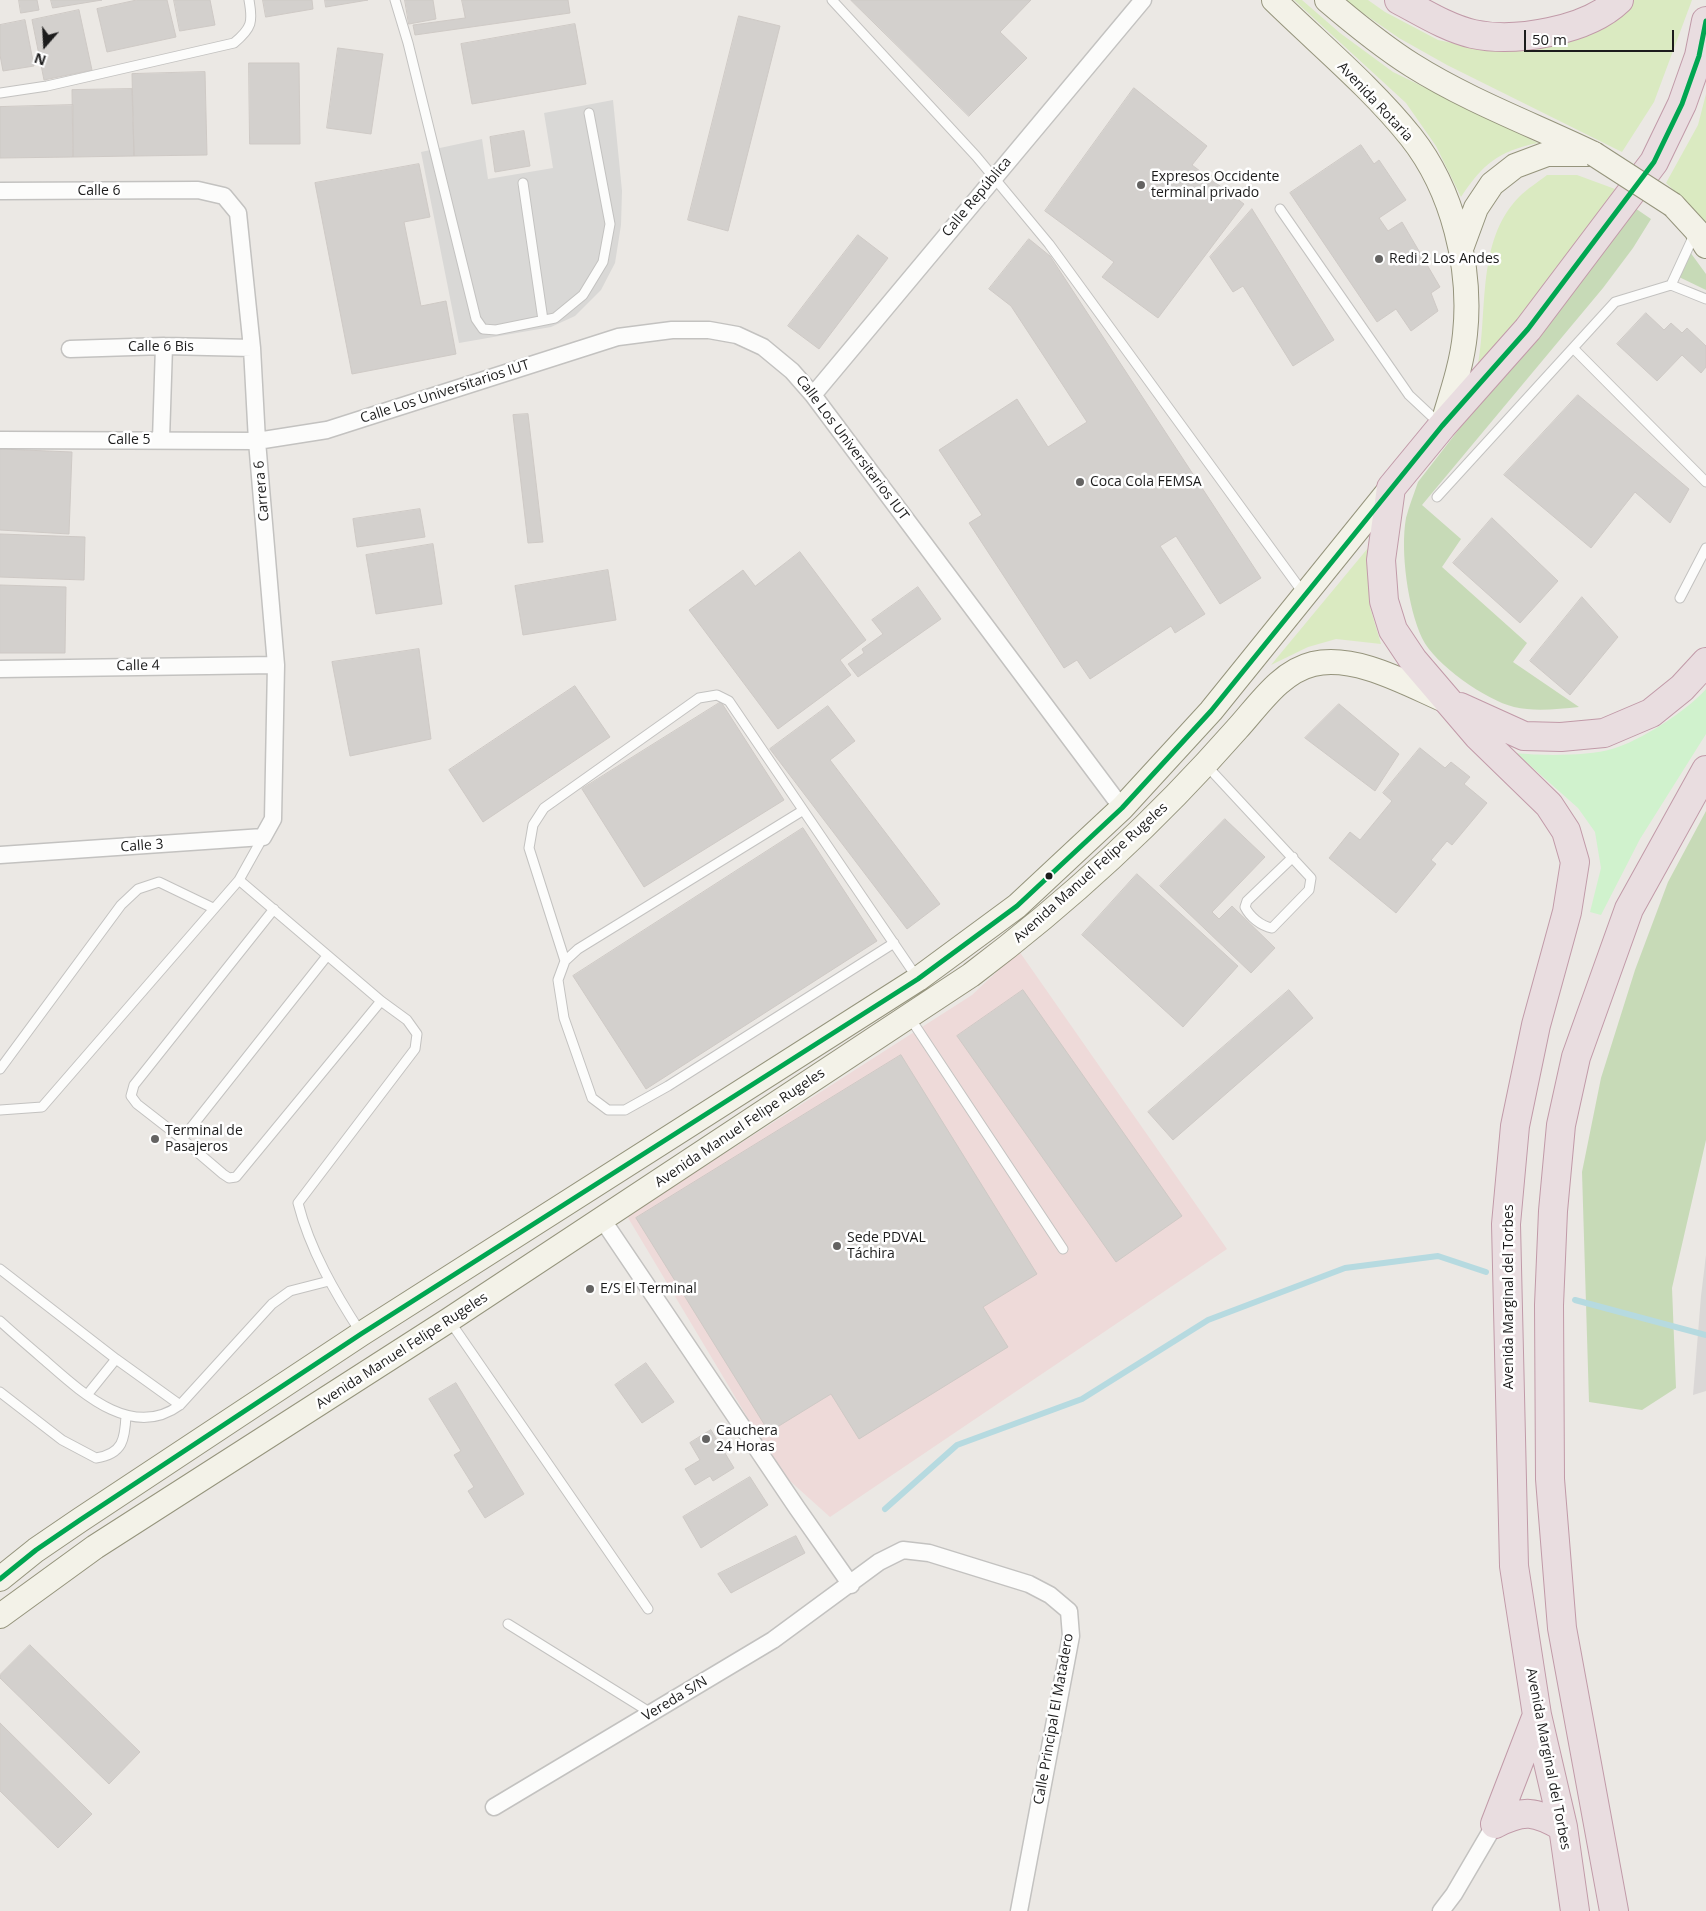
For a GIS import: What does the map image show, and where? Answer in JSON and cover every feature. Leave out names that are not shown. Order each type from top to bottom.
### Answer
[{"type":"highway","points":[[1399,0],[1442,22],[1473,34],[1538,35],[1585,22],[1619,0]]},
{"type":"highway","points":[[1391,488],[1442,426],[1528,329],[1654,162],[1682,104],[1699,56],[1706,21]]},
{"type":"highway","name":"Avenida Marginal del Torbes","points":[[1391,488],[1381,560],[1384,601],[1393,630],[1413,660],[1478,736],[1550,805],[1566,831],[1575,862],[1567,912],[1536,1025],[1515,1126],[1506,1224],[1514,1566],[1537,1715],[1563,1827],[1575,1911]]},
{"type":"highway","points":[[1450,702],[1492,723],[1524,736],[1561,737],[1604,733],[1651,713],[1682,688],[1706,662]]},
{"type":"highway","points":[[1614,1911],[1562,1628],[1550,1479],[1550,1304],[1553,1211],[1561,1125],[1576,1057],[1629,909],[1706,770]]},
{"type":"highway","points":[[1495,1824],[1537,1715]]},
{"type":"highway","points":[[1495,1824],[1512,1815],[1542,1815],[1563,1827]]},
{"type":"street","name":"Calle República","points":[[813,395],[1142,0]]},
{"type":"street","name":"Avenida Rotaria","points":[[1274,0],[1383,106],[1412,139],[1439,184],[1462,246],[1468,302],[1465,336],[1442,426]]},
{"type":"street","points":[[1327,0],[1376,40],[1413,66],[1484,103],[1594,154],[1673,205],[1701,238]]},
{"type":"street","points":[[1462,246],[1476,208],[1492,184],[1515,166],[1547,154],[1594,154]]},
{"type":"street","name":"Calle 6","points":[[0,191],[198,190]]},
{"type":"street","name":"Carrera 6","points":[[198,190],[224,196],[238,213],[252,348],[276,665],[273,819],[263,837]]},
{"type":"street","name":"Calle Los Universitarios IUT","points":[[258,441],[327,430],[618,337],[672,330],[709,330],[737,335],[763,347],[792,371],[813,395],[1122,808]]},
{"type":"street","points":[[161,440],[164,346]]},
{"type":"street","name":"Calle 6 Bis","points":[[70,348],[164,346],[252,348]]},
{"type":"street","name":"Calle 5","points":[[0,440],[258,441]]},
{"type":"street","name":"Avenida Manuel Felipe Rugeles","points":[[0,1579],[36,1550],[361,1334],[918,979],[1017,906],[1122,808],[1211,711],[1391,488]]},
{"type":"street","name":"Avenida Manuel Felipe Rugeles","points":[[0,1616],[95,1546],[449,1320],[971,975],[1028,932],[1155,818],[1206,765],[1280,682],[1295,670],[1313,664],[1331,662],[1358,664],[1450,702]]},
{"type":"street","name":"Calle 4","points":[[0,669],[276,665]]},
{"type":"street","name":"Calle 3","points":[[0,855],[263,837]]},
{"type":"street","points":[[602,1219],[851,1585]]},
{"type":"street","name":"Calle Principal El Matadero","points":[[851,1585],[879,1562],[902,1550],[929,1553],[1029,1584],[1050,1595],[1070,1611],[1071,1636],[1019,1911]]},
{"type":"street","name":"Vereda S/N","points":[[494,1807],[773,1640],[851,1585]]},
{"type":"street","points":[[1441,1911],[1454,1894],[1495,1824]]},
{"type":"lane","points":[[0,93],[47,86],[234,43],[247,32],[252,17],[249,0]]},
{"type":"lane","points":[[395,0],[408,43],[476,319],[483,329],[496,330],[555,318],[583,294],[603,262],[610,224],[588,113]]},
{"type":"lane","points":[[832,0],[994,176],[1049,244],[1304,595]]},
{"type":"lane","points":[[523,182],[543,320]]},
{"type":"lane","points":[[1280,209],[1409,396],[1442,426]]},
{"type":"lane","points":[[1671,285],[1701,238]]},
{"type":"lane","points":[[1437,497],[1614,302],[1671,285],[1706,299]]},
{"type":"lane","points":[[1573,348],[1706,482]]},
{"type":"lane","points":[[1680,598],[1706,548]]},
{"type":"lane","points":[[565,961],[529,848],[533,825],[544,808],[699,698],[717,695],[729,701],[918,979]]},
{"type":"lane","points":[[1206,765],[1293,857],[1311,878],[1309,890],[1272,928],[1266,927],[1248,912],[1245,906],[1293,857]]},
{"type":"lane","points":[[802,811],[578,949],[565,961],[558,980],[564,1018],[592,1098],[608,1110],[625,1110],[668,1086],[894,943]]},
{"type":"lane","points":[[0,1110],[42,1107],[238,880],[263,837]]},
{"type":"lane","points":[[238,880],[381,1001],[407,1020],[417,1034],[415,1050],[298,1203],[303,1222],[329,1281],[361,1334]]},
{"type":"lane","points":[[0,1069],[121,905],[138,889],[159,882],[213,908]]},
{"type":"lane","points":[[274,909],[134,1085],[131,1096],[137,1104],[223,1174],[229,1178],[236,1177],[381,1001]]},
{"type":"lane","points":[[182,1139],[327,956]]},
{"type":"lane","points":[[908,1016],[1063,1249]]},
{"type":"lane","points":[[0,1268],[116,1360],[180,1405]]},
{"type":"lane","points":[[0,1321],[103,1407],[126,1415],[156,1417],[169,1413],[180,1405],[272,1304],[290,1291],[329,1281]]},
{"type":"lane","points":[[449,1320],[648,1609]]},
{"type":"lane","points":[[87,1395],[116,1360]]},
{"type":"lane","points":[[0,1392],[62,1440],[96,1458],[114,1453],[120,1445],[125,1434],[126,1415]]},
{"type":"lane","points":[[508,1624],[651,1713]]},
{"type":"shaded area","points":[[613,100],[622,191],[621,225],[615,263],[601,290],[575,316],[551,327],[459,343],[421,152],[482,139],[488,179],[553,168],[544,113]]},
{"type":"shaded area","points":[[1019,951],[1227,1249],[830,1517],[780,1472],[627,1216],[972,995]]},
{"type":"shaded area","points":[[1706,1255],[1706,1391],[1693,1395],[1701,1296]]},
{"type":"green space","points":[[1294,0],[1302,0],[1340,33],[1393,72],[1538,143],[1512,150],[1493,161],[1484,168],[1461,197],[1436,146],[1406,103]]},
{"type":"green space","points":[[1344,0],[1368,0],[1385,12],[1438,40],[1486,50],[1528,47],[1626,7],[1634,0],[1692,0],[1654,102],[1622,152],[1447,65],[1399,38]]},
{"type":"green space","points":[[1706,94],[1706,224],[1695,210],[1666,183],[1698,125]]},
{"type":"green space","points":[[1547,175],[1577,175],[1615,189],[1560,270],[1477,370],[1486,279],[1496,235],[1505,215],[1519,197]]},
{"type":"green space","points":[[1632,206],[1651,219],[1633,248],[1603,288],[1422,505],[1461,539],[1442,567],[1527,643],[1513,662],[1579,707],[1538,710],[1522,709],[1490,697],[1462,680],[1438,659],[1422,638],[1417,626],[1406,579],[1404,531],[1406,518],[1418,482]]},
{"type":"green space","points":[[1690,252],[1706,274],[1706,290],[1679,277]]},
{"type":"green space","points":[[1368,548],[1370,607],[1381,644],[1336,639],[1308,647],[1271,665]]},
{"type":"green space","points":[[1706,689],[1706,734],[1640,839],[1601,915],[1590,912],[1601,868],[1595,832],[1578,808],[1516,753],[1565,755],[1612,749],[1636,739],[1675,716],[1698,698]]},
{"type":"green space","points":[[1706,811],[1706,1140],[1672,1288],[1676,1388],[1642,1410],[1589,1402],[1582,1172],[1601,1078],[1635,970],[1668,882]]},
{"type":"building","points":[[19,0],[37,0],[39,10],[21,13]]},
{"type":"building","points":[[51,0],[102,0],[53,8]]},
{"type":"building","points":[[137,0],[167,0],[176,37],[107,52],[97,9]]},
{"type":"building","points":[[174,0],[210,0],[215,25],[180,31]]},
{"type":"building","points":[[263,0],[312,0],[313,9],[266,17]]},
{"type":"building","points":[[325,0],[368,0],[326,7]]},
{"type":"building","points":[[405,0],[433,0],[436,19],[409,24]]},
{"type":"building","points":[[462,0],[568,0],[570,13],[415,35],[413,25],[465,18]]},
{"type":"building","points":[[851,0],[1031,0],[1000,32],[1027,58],[969,116]]},
{"type":"building","points":[[79,10],[92,70],[44,80],[32,20]]},
{"type":"building","points":[[739,16],[780,26],[728,231],[688,220]]},
{"type":"building","points":[[25,20],[34,66],[3,71],[0,55],[0,25]]},
{"type":"building","points":[[575,24],[586,84],[472,104],[461,44]]},
{"type":"building","points":[[338,48],[383,54],[371,134],[327,128]]},
{"type":"building","points":[[249,63],[299,63],[300,144],[250,144]]},
{"type":"building","points":[[205,72],[207,155],[134,156],[132,74]]},
{"type":"building","name":"Expresos Occidente terminal privado","points":[[1134,88],[1207,146],[1192,165],[1244,204],[1158,318],[1102,277],[1114,262],[1045,211]]},
{"type":"building","points":[[132,89],[134,156],[73,157],[72,90]]},
{"type":"building","points":[[73,105],[73,157],[0,158],[0,107]]},
{"type":"building","points":[[524,131],[530,166],[495,172],[490,137]]},
{"type":"building","name":"Redi 2 Los Andes","points":[[1361,145],[1374,164],[1379,160],[1406,200],[1379,218],[1388,231],[1402,222],[1440,287],[1431,293],[1438,311],[1411,331],[1396,309],[1377,322],[1290,193]]},
{"type":"building","points":[[419,164],[430,217],[404,222],[421,306],[446,301],[456,354],[352,374],[315,183]]},
{"type":"building","points":[[1252,209],[1334,340],[1293,366],[1243,286],[1233,292],[1210,257]]},
{"type":"building","points":[[858,235],[888,258],[819,349],[788,326]]},
{"type":"building","name":"Coca Cola FEMSA","points":[[1029,239],[1050,256],[1261,578],[1220,604],[1176,536],[1160,546],[1205,614],[1175,633],[1171,626],[1090,679],[1077,660],[1064,668],[969,523],[982,515],[939,450],[1017,399],[1048,447],[1087,422],[1011,306],[989,289]]},
{"type":"building","points":[[1646,313],[1664,330],[1671,323],[1682,333],[1687,328],[1706,346],[1706,367],[1701,373],[1682,355],[1657,381],[1617,344]]},
{"type":"building","points":[[1578,395],[1689,489],[1670,523],[1635,492],[1591,548],[1504,475]]},
{"type":"building","points":[[528,414],[543,542],[528,543],[513,415]]},
{"type":"building","points":[[0,449],[72,452],[69,534],[0,530]]},
{"type":"building","points":[[420,509],[425,537],[357,547],[353,519]]},
{"type":"building","points":[[1492,518],[1558,581],[1520,623],[1453,563]]},
{"type":"building","points":[[0,534],[85,537],[84,580],[0,577]]},
{"type":"building","points":[[433,544],[442,604],[376,614],[366,555]]},
{"type":"building","points":[[800,552],[866,640],[840,660],[851,675],[778,729],[689,610],[743,570],[755,586]]},
{"type":"building","points":[[608,570],[616,620],[523,635],[515,586]]},
{"type":"building","points":[[0,585],[66,587],[65,653],[0,653]]},
{"type":"building","points":[[918,587],[941,619],[858,677],[848,664],[864,653],[862,649],[883,634],[872,620]]},
{"type":"building","points":[[1582,597],[1618,637],[1570,695],[1530,661]]},
{"type":"building","points":[[419,649],[431,739],[350,756],[332,662]]},
{"type":"building","points":[[575,686],[610,737],[483,822],[449,770]]},
{"type":"building","points":[[721,702],[784,800],[644,887],[582,789]]},
{"type":"building","points":[[1339,704],[1399,754],[1375,791],[1305,738]]},
{"type":"building","points":[[828,706],[855,741],[830,760],[940,904],[907,929],[770,749]]},
{"type":"building","points":[[1420,748],[1445,768],[1451,762],[1470,777],[1464,784],[1487,803],[1452,845],[1447,841],[1431,860],[1436,864],[1396,913],[1329,858],[1350,832],[1360,840],[1392,801],[1383,793]]},
{"type":"building","points":[[1225,819],[1265,857],[1212,912],[1219,919],[1232,906],[1275,948],[1251,973],[1160,886]]},
{"type":"building","points":[[803,828],[877,941],[646,1089],[573,976]]},
{"type":"building","points":[[1137,874],[1238,966],[1183,1027],[1082,935]]},
{"type":"building","points":[[1023,990],[1182,1216],[1116,1262],[957,1036]]},
{"type":"building","points":[[1289,990],[1313,1018],[1173,1140],[1148,1112]]},
{"type":"building","name":"Sede PDVAL Táchira","points":[[901,1055],[1037,1274],[983,1307],[1008,1347],[859,1439],[831,1394],[769,1432],[636,1218]]},
{"type":"building","points":[[646,1363],[674,1402],[642,1423],[615,1385]]},
{"type":"building","points":[[456,1383],[524,1494],[485,1518],[468,1491],[474,1487],[454,1455],[461,1451],[429,1399]]},
{"type":"building","points":[[711,1430],[734,1468],[713,1481],[710,1476],[695,1485],[685,1469],[700,1460],[690,1443]]},
{"type":"building","points":[[750,1477],[768,1505],[701,1548],[683,1517]]},
{"type":"building","points":[[796,1536],[805,1553],[731,1593],[718,1574]]},
{"type":"building","points":[[30,1645],[140,1752],[109,1784],[0,1678],[0,1675]]},
{"type":"building","points":[[0,1723],[92,1814],[58,1848],[0,1791]]},
{"type":"waterway","points":[[885,1509],[957,1445],[1082,1399],[1208,1320],[1345,1268],[1438,1256],[1486,1272]]},
{"type":"waterway","points":[[1575,1300],[1706,1335]]},
{"type":"transit line","points":[[0,1579],[36,1550],[80,1520],[361,1334],[918,979],[1017,906],[1122,808],[1211,711],[1442,426],[1528,329],[1654,162],[1682,104],[1699,56],[1706,21]]},
{"type":"place","name":"Expresos Occidente terminal privado","points":[[1141,185]]},
{"type":"place","name":"Redi 2 Los Andes","points":[[1379,259]]},
{"type":"place","name":"Coca Cola FEMSA","points":[[1080,482]]},
{"type":"place","name":"Terminal de Pasajeros","points":[[155,1139]]},
{"type":"place","name":"Sede PDVAL Táchira","points":[[837,1246]]},
{"type":"place","name":"E/S El Terminal","points":[[590,1289]]},
{"type":"place","name":"Cauchera 24 Horas","points":[[706,1439]]}]
